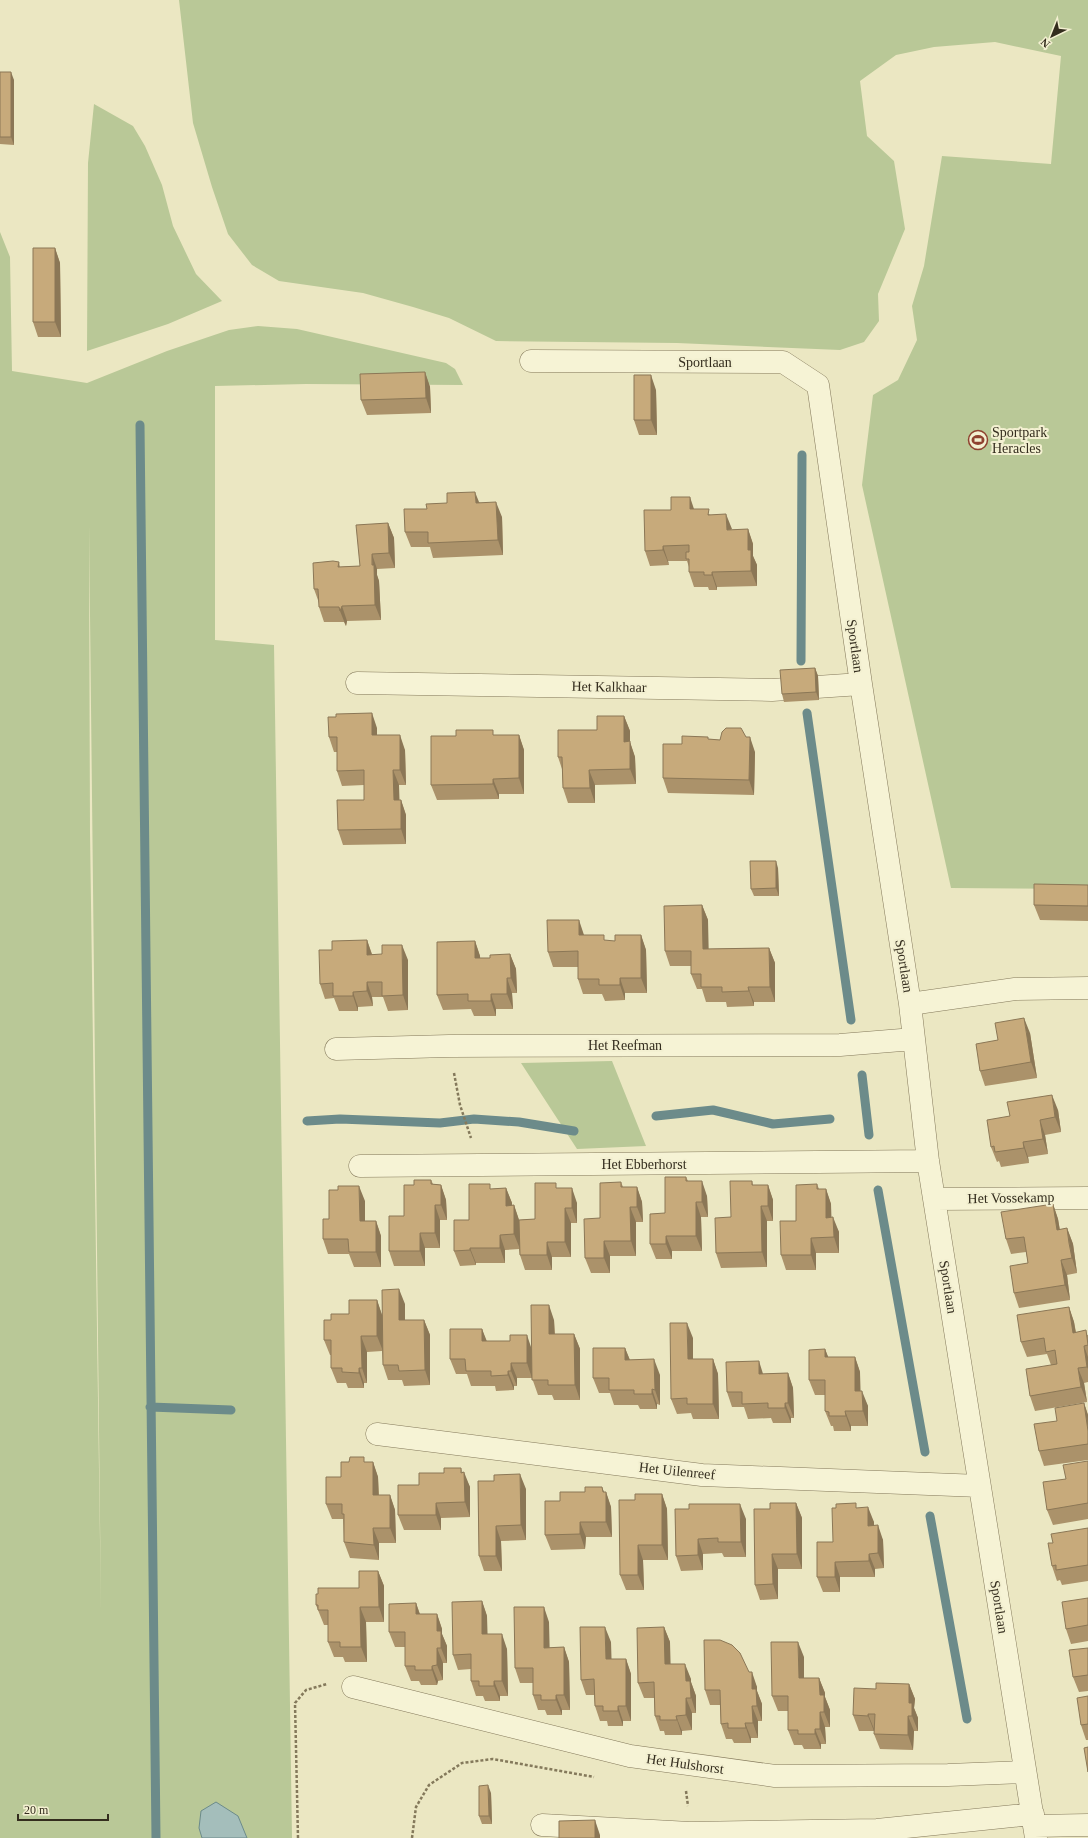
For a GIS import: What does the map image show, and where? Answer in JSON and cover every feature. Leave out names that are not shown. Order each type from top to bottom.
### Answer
[{"type":"street","name":"Sportlaan","points":[[531,361],[783,362],[818,385],[860,684],[910,1004],[928,1161],[1034,1826]]},
{"type":"street","name":"Het Kalkhaar","points":[[357,683],[772,690],[860,684]]},
{"type":"street","points":[[910,1004],[1015,989],[1088,988]]},
{"type":"street","name":"Het Reefman","points":[[336,1049],[449,1046],[840,1045],[914,1039]]},
{"type":"street","name":"Het Ebberhorst","points":[[360,1166],[928,1161]]},
{"type":"street","name":"Het Vossekamp","points":[[934,1199],[1088,1198]]},
{"type":"street","name":"Het Uilenreef","points":[[377,1434],[702,1475],[980,1486]]},
{"type":"street","name":"Het Hulshorst","points":[[353,1687],[630,1756],[775,1776],[948,1775],[1025,1772]]},
{"type":"street","points":[[542,1825],[637,1833],[690,1833],[1088,1825]]},
{"type":"path","points":[[449,1046],[460,1105],[469,1132]]},
{"type":"path","points":[[298,1838],[295,1703],[306,1690],[327,1683],[353,1687]]},
{"type":"path","points":[[412,1838],[416,1807],[429,1785],[462,1763],[494,1759],[595,1777]]},
{"type":"path","points":[[678,1790],[686,1791],[690,1833]]},
{"type":"green space","points":[[179,0],[1088,0],[1088,889],[951,888],[862,485],[873,395],[898,380],[917,340],[912,306],[924,266],[942,156],[1051,164],[1061,56],[995,42],[934,47],[896,55],[860,81],[867,136],[894,161],[905,229],[878,294],[879,321],[864,342],[840,350],[677,343],[496,341],[449,318],[363,293],[279,281],[252,265],[228,234],[193,123]]},
{"type":"green space","points":[[94,104],[133,126],[145,146],[162,185],[173,226],[196,274],[222,301],[168,324],[87,351],[88,163]]},
{"type":"green space","points":[[0,232],[10,257],[12,371],[87,383],[167,351],[229,330],[258,326],[297,329],[446,363],[455,369],[463,385],[306,384],[215,386],[215,640],[274,645],[292,1838],[0,1838]],"holes":[[[89,525],[101,1612],[90,832]]]},
{"type":"green space","points":[[612,1061],[646,1146],[577,1149],[521,1063]]},
{"type":"water","points":[[216,1802],[238,1816],[247,1838],[202,1838],[199,1828],[201,1811]]},
{"type":"building","points":[[0,72],[11,72],[11,137],[0,137]]},
{"type":"building","points":[[33,248],[55,248],[55,322],[33,322]]},
{"type":"building","points":[[425,372],[426,398],[361,400],[360,374]]},
{"type":"building","points":[[634,375],[651,375],[651,420],[634,420]]},
{"type":"building","points":[[475,492],[476,503],[496,502],[498,540],[428,543],[428,532],[405,532],[404,509],[427,509],[426,504],[447,503],[447,493]]},
{"type":"building","points":[[671,497],[690,497],[690,509],[709,509],[708,515],[726,514],[727,530],[748,529],[748,550],[751,550],[751,571],[712,572],[712,575],[704,575],[704,572],[689,572],[689,559],[686,559],[686,552],[689,552],[689,545],[663,546],[663,550],[645,551],[644,510],[671,510]]},
{"type":"building","points":[[388,523],[389,553],[372,554],[372,565],[374,565],[375,605],[342,606],[340,611],[339,607],[319,607],[318,589],[314,589],[313,563],[333,561],[339,562],[338,567],[360,566],[356,525]]},
{"type":"building","points":[[815,668],[816,692],[782,694],[780,670]]},
{"type":"building","points":[[372,713],[372,735],[400,735],[400,770],[393,770],[394,800],[401,800],[401,829],[338,830],[337,800],[364,800],[364,770],[337,771],[337,737],[329,737],[328,717],[336,717],[336,714]]},
{"type":"building","points":[[597,716],[624,716],[624,742],[630,741],[630,769],[589,770],[590,788],[563,788],[562,757],[558,757],[558,730],[597,730]]},
{"type":"building","points":[[726,728],[741,728],[746,737],[750,737],[749,780],[663,778],[663,744],[682,744],[682,736],[708,737],[708,739],[720,740],[722,732]]},
{"type":"building","points":[[456,730],[493,730],[493,735],[519,735],[519,778],[493,779],[493,784],[431,785],[431,736],[456,736]]},
{"type":"building","points":[[750,861],[776,861],[776,888],[751,889]]},
{"type":"building","points":[[1034,884],[1088,885],[1088,906],[1034,905]]},
{"type":"building","points":[[702,905],[703,949],[769,948],[770,987],[748,987],[749,991],[722,992],[722,987],[701,987],[701,974],[691,974],[691,951],[665,951],[664,906]]},
{"type":"building","points":[[547,920],[579,920],[579,935],[604,935],[604,940],[615,941],[615,935],[641,935],[641,978],[620,978],[620,985],[599,985],[599,979],[578,979],[578,951],[548,952]]},
{"type":"building","points":[[367,940],[367,955],[382,954],[382,945],[402,945],[403,995],[382,996],[382,982],[367,982],[367,991],[353,992],[353,996],[333,996],[333,983],[320,984],[319,950],[332,950],[332,941]]},
{"type":"building","points":[[475,941],[475,958],[490,958],[490,955],[510,954],[511,978],[507,978],[507,994],[491,994],[491,1001],[468,1001],[468,994],[437,995],[437,942]]},
{"type":"building","points":[[1024,1018],[1031,1062],[980,1071],[976,1044],[998,1040],[995,1023]]},
{"type":"building","points":[[1052,1095],[1055,1117],[1040,1120],[1043,1139],[1023,1142],[1024,1148],[995,1152],[994,1146],[991,1147],[987,1120],[1010,1116],[1007,1102]]},
{"type":"building","points":[[665,1177],[686,1177],[686,1181],[702,1181],[702,1202],[696,1202],[696,1236],[666,1236],[666,1244],[650,1244],[650,1214],[665,1213]]},
{"type":"building","points":[[414,1180],[431,1180],[431,1184],[441,1185],[441,1205],[435,1205],[435,1233],[420,1233],[420,1251],[389,1251],[389,1216],[404,1216],[404,1185],[414,1185]]},
{"type":"building","points":[[730,1181],[752,1181],[752,1185],[768,1185],[768,1206],[761,1206],[762,1252],[716,1253],[715,1218],[731,1217]]},
{"type":"building","points":[[621,1182],[621,1187],[637,1187],[637,1207],[630,1207],[631,1241],[604,1241],[604,1258],[585,1258],[584,1219],[600,1218],[600,1183]]},
{"type":"building","points":[[535,1183],[556,1183],[556,1188],[572,1188],[572,1208],[565,1208],[565,1242],[547,1242],[547,1255],[520,1255],[519,1220],[535,1219]]},
{"type":"building","points":[[469,1184],[490,1184],[490,1189],[506,1188],[506,1206],[514,1205],[514,1234],[500,1235],[500,1248],[470,1248],[470,1250],[454,1251],[454,1220],[469,1220]]},
{"type":"building","points":[[817,1184],[817,1189],[826,1189],[826,1218],[833,1217],[834,1237],[811,1238],[811,1255],[781,1255],[780,1221],[796,1221],[796,1185]]},
{"type":"building","points":[[338,1186],[359,1186],[360,1221],[376,1221],[376,1252],[349,1252],[348,1239],[323,1239],[323,1219],[329,1219],[329,1190],[338,1190]]},
{"type":"building","points":[[1053,1204],[1057,1230],[1067,1228],[1072,1258],[1061,1260],[1065,1285],[1014,1293],[1010,1266],[1028,1263],[1024,1237],[1006,1239],[1001,1212]]},
{"type":"building","points":[[399,1289],[399,1320],[424,1320],[425,1370],[399,1371],[398,1365],[383,1365],[382,1290]]},
{"type":"building","points":[[349,1300],[377,1300],[377,1336],[361,1336],[362,1368],[359,1368],[359,1373],[342,1372],[342,1368],[331,1368],[331,1340],[324,1340],[324,1320],[331,1320],[331,1314],[349,1314]]},
{"type":"building","points":[[531,1305],[549,1305],[549,1334],[574,1334],[575,1385],[548,1385],[548,1380],[532,1380]]},
{"type":"building","points":[[1069,1307],[1073,1333],[1086,1330],[1088,1345],[1084,1346],[1087,1367],[1078,1368],[1081,1387],[1030,1396],[1026,1369],[1057,1364],[1055,1350],[1046,1352],[1044,1338],[1021,1342],[1017,1315]]},
{"type":"building","points":[[670,1323],[687,1323],[688,1359],[713,1359],[713,1404],[687,1404],[687,1398],[671,1399]]},
{"type":"building","points":[[450,1329],[482,1329],[482,1341],[510,1341],[510,1335],[527,1335],[527,1363],[511,1363],[511,1371],[508,1371],[508,1375],[491,1376],[491,1371],[466,1371],[465,1359],[450,1359]]},
{"type":"building","points":[[593,1348],[625,1348],[625,1360],[654,1359],[655,1390],[652,1389],[652,1394],[634,1394],[634,1390],[609,1390],[609,1378],[593,1378]]},
{"type":"building","points":[[825,1349],[825,1357],[855,1357],[855,1391],[862,1391],[863,1411],[845,1411],[846,1416],[829,1416],[829,1412],[825,1411],[825,1380],[809,1380],[809,1350]]},
{"type":"building","points":[[759,1361],[759,1374],[788,1373],[788,1403],[785,1403],[785,1408],[768,1408],[768,1403],[742,1404],[742,1392],[727,1392],[726,1362]]},
{"type":"building","points":[[1084,1403],[1088,1431],[1088,1444],[1039,1451],[1034,1424],[1057,1421],[1055,1408]]},
{"type":"building","points":[[350,1457],[364,1457],[364,1462],[373,1462],[373,1495],[390,1495],[390,1528],[373,1528],[374,1545],[344,1542],[344,1514],[342,1514],[342,1504],[326,1504],[326,1477],[341,1477],[341,1462],[349,1462]]},
{"type":"building","points":[[1088,1461],[1088,1503],[1047,1510],[1043,1482],[1066,1479],[1063,1465]]},
{"type":"building","points":[[444,1468],[461,1468],[461,1473],[464,1472],[465,1502],[436,1503],[436,1515],[398,1515],[398,1485],[419,1485],[419,1473],[444,1473]]},
{"type":"building","points":[[520,1474],[521,1525],[496,1526],[496,1556],[479,1556],[478,1481],[494,1481],[494,1475]]},
{"type":"building","points":[[585,1487],[602,1487],[603,1492],[606,1492],[606,1522],[580,1522],[580,1534],[545,1535],[545,1501],[560,1501],[560,1492],[585,1492]]},
{"type":"building","points":[[635,1494],[662,1494],[662,1545],[638,1545],[638,1575],[620,1575],[619,1500],[635,1500]]},
{"type":"building","points":[[770,1503],[796,1503],[797,1554],[772,1554],[773,1584],[755,1585],[754,1509],[770,1509]]},
{"type":"building","points":[[856,1503],[856,1508],[868,1507],[868,1526],[878,1525],[878,1553],[869,1554],[869,1561],[835,1562],[835,1577],[817,1577],[817,1542],[833,1542],[832,1508],[836,1508],[836,1504]]},
{"type":"building","points":[[689,1504],[740,1504],[741,1542],[718,1542],[718,1538],[698,1539],[698,1555],[676,1556],[675,1509],[689,1509]]},
{"type":"building","points":[[1088,1528],[1088,1565],[1056,1570],[1056,1565],[1052,1566],[1048,1543],[1053,1543],[1051,1534]]},
{"type":"building","points":[[359,1571],[378,1571],[379,1607],[360,1607],[361,1647],[340,1647],[340,1642],[328,1642],[328,1610],[318,1610],[318,1605],[316,1605],[316,1594],[318,1594],[318,1588],[359,1588]]},
{"type":"building","points":[[1088,1598],[1088,1625],[1066,1629],[1062,1602]]},
{"type":"building","points":[[482,1601],[482,1634],[502,1634],[502,1681],[494,1681],[494,1686],[479,1686],[479,1681],[471,1681],[471,1654],[453,1655],[452,1602]]},
{"type":"building","points":[[416,1603],[416,1614],[437,1614],[437,1631],[441,1631],[441,1648],[437,1648],[437,1665],[432,1666],[432,1670],[415,1670],[415,1666],[405,1666],[405,1632],[389,1632],[389,1604]]},
{"type":"building","points":[[514,1607],[544,1607],[544,1648],[564,1647],[564,1695],[556,1695],[556,1700],[541,1700],[541,1695],[533,1695],[533,1668],[515,1668]]},
{"type":"building","points":[[580,1627],[605,1627],[606,1659],[626,1659],[626,1706],[618,1706],[618,1711],[603,1711],[603,1706],[595,1706],[594,1679],[581,1680]]},
{"type":"building","points":[[664,1627],[665,1664],[685,1664],[686,1681],[690,1681],[691,1698],[686,1698],[686,1715],[676,1716],[677,1720],[660,1720],[660,1716],[655,1716],[654,1682],[638,1683],[637,1628]]},
{"type":"building","points":[[704,1640],[720,1640],[732,1645],[740,1653],[749,1672],[752,1672],[752,1689],[756,1689],[757,1706],[752,1706],[753,1723],[745,1723],[746,1728],[728,1728],[728,1723],[721,1724],[720,1690],[705,1690]]},
{"type":"building","points":[[771,1642],[798,1642],[799,1678],[819,1678],[820,1695],[824,1695],[824,1712],[820,1712],[820,1729],[815,1729],[815,1734],[798,1734],[798,1730],[788,1730],[788,1696],[772,1696]]},
{"type":"building","points":[[1088,1648],[1088,1675],[1073,1677],[1069,1650]]},
{"type":"building","points":[[876,1683],[909,1684],[909,1703],[912,1703],[912,1716],[908,1716],[908,1735],[874,1734],[875,1714],[868,1714],[868,1716],[853,1715],[854,1688],[876,1689]]},
{"type":"building","points":[[1088,1696],[1088,1724],[1081,1725],[1077,1698]]},
{"type":"building","points":[[1088,1747],[1088,1772],[1084,1748]]},
{"type":"building","points":[[488,1785],[489,1816],[479,1816],[479,1786]]},
{"type":"building","points":[[595,1820],[595,1838],[559,1838],[559,1821]]},
{"type":"waterway","points":[[140,425],[156,1838]]},
{"type":"waterway","points":[[801,661],[802,455]]},
{"type":"waterway","points":[[807,713],[851,1020]]},
{"type":"waterway","points":[[862,1075],[869,1135]]},
{"type":"waterway","points":[[656,1116],[713,1110],[773,1124],[830,1119]]},
{"type":"waterway","points":[[307,1121],[340,1119],[440,1123],[474,1119],[519,1122],[574,1131]]},
{"type":"waterway","points":[[878,1190],[925,1452]]},
{"type":"waterway","points":[[150,1407],[231,1410]]},
{"type":"waterway","points":[[930,1516],[967,1719]]},
{"type":"place","name":"Sportpark Heracles","points":[[978,440]]}]
